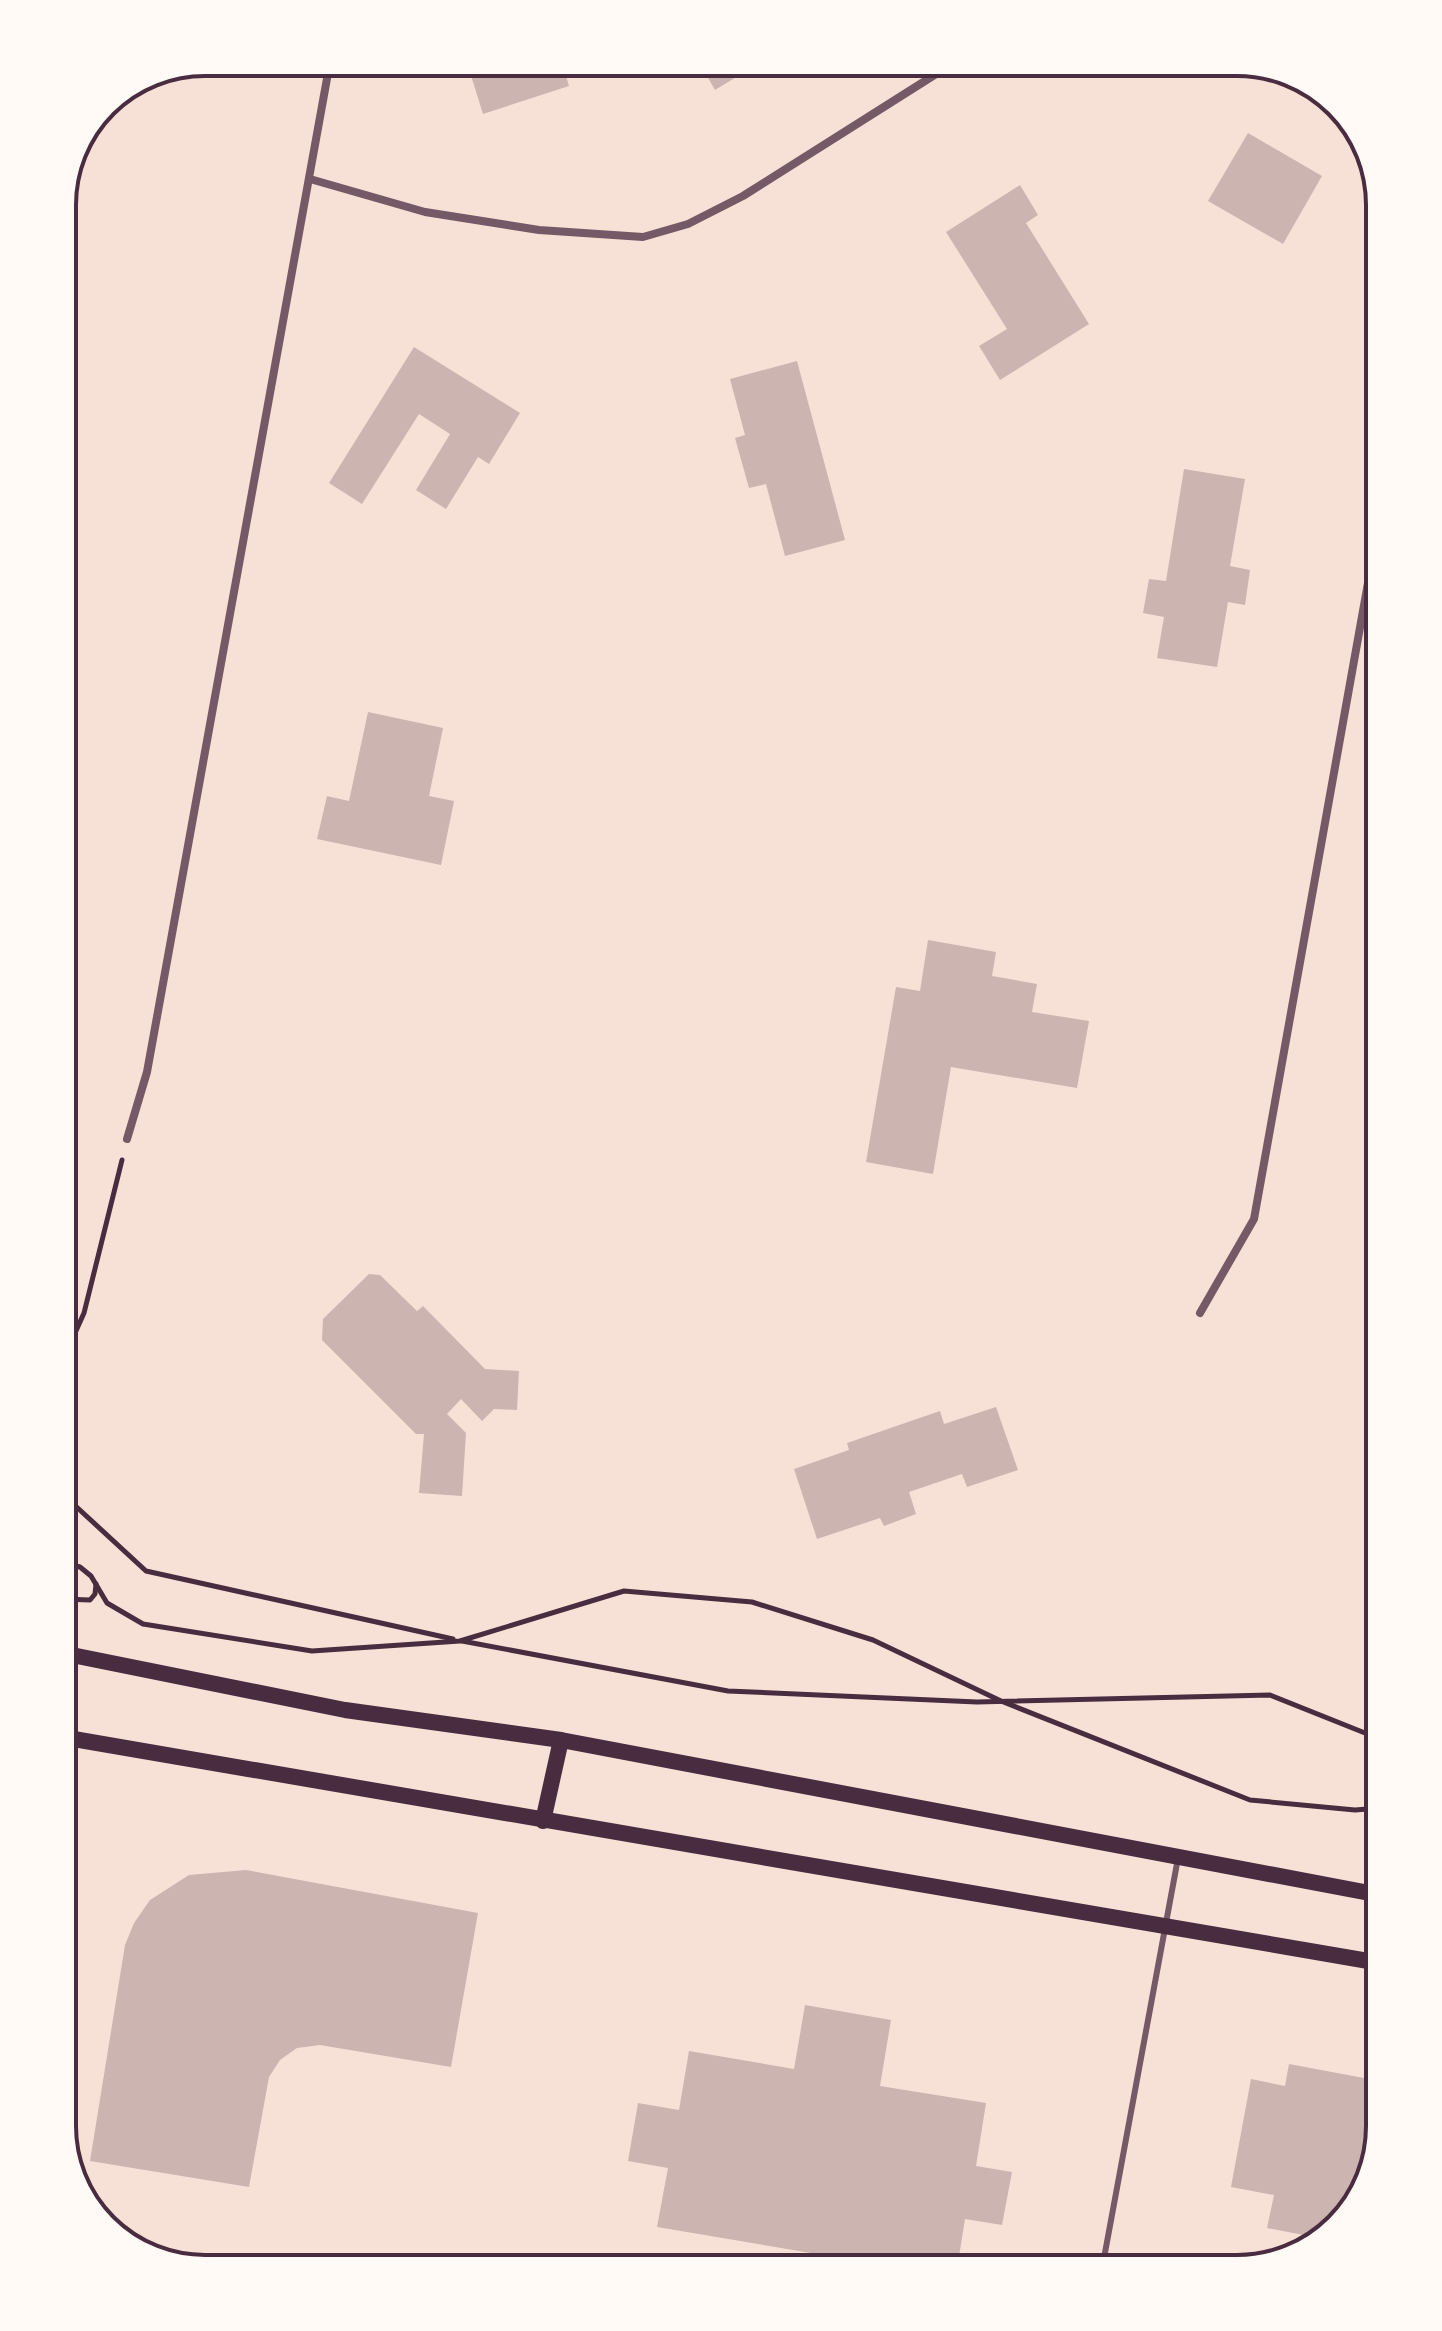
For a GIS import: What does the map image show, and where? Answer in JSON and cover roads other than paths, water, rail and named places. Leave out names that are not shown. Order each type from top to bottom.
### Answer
[{"type":"main road","points":[[76,1656],[345,1710],[561,1740],[1366,1892]]},
{"type":"main road","points":[[76,1739],[1366,1961]]},
{"type":"main road","points":[[543,1821],[561,1740]]},
{"type":"street","points":[[127,1139],[147,1072],[328,76]]},
{"type":"street","points":[[310,179],[425,212],[554,232],[643,237],[688,224],[743,196],[933,76]]},
{"type":"street","points":[[1200,1313],[1254,1219],[1366,594]]},
{"type":"lane","points":[[1105,2255],[1178,1858]]}]
